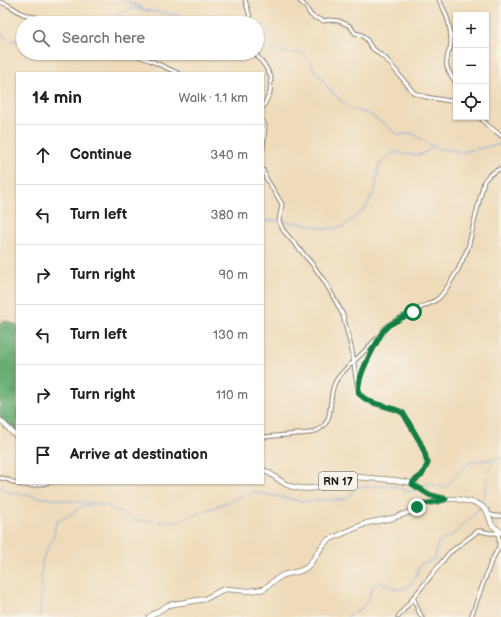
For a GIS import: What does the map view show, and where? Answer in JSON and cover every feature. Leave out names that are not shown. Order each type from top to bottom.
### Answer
[{"type":"main road","points":[[0,420],[16,436]]},
{"type":"main road","name":"RN 17","points":[[264,471],[287,485],[300,488],[320,487],[356,477],[394,480],[412,484],[430,495],[446,499],[469,501],[482,507],[487,511],[492,525],[500,533]]},
{"type":"main road","points":[[150,617],[168,605],[205,598],[222,590],[228,589],[249,591],[264,589],[283,575],[306,568],[328,540],[350,532],[367,523],[373,524],[393,518],[423,504],[446,499]]},
{"type":"street","points":[[245,0],[250,16]]},
{"type":"street","points":[[298,0],[305,6],[313,17],[324,21],[339,21],[350,26],[355,33],[362,35],[371,47],[388,60],[414,94],[453,101]]},
{"type":"street","points":[[439,0],[451,31],[451,45],[446,61],[447,69],[453,78]]},
{"type":"street","points":[[0,2],[18,10],[23,14],[31,16]]},
{"type":"street","points":[[149,60],[176,72]]},
{"type":"street","points":[[261,60],[271,77],[270,93],[264,105]]},
{"type":"street","points":[[483,120],[501,136]]},
{"type":"street","points":[[264,124],[264,136]]},
{"type":"street","points":[[264,437],[318,431],[328,420],[334,382],[342,372],[373,343],[389,325],[440,297],[458,270],[468,248],[484,181],[489,175],[501,168]]},
{"type":"street","points":[[264,173],[282,204],[279,221],[283,230],[313,265],[325,282],[343,315],[352,351],[356,385],[359,393],[373,403],[403,413],[423,450],[428,463],[422,475],[412,484]]},
{"type":"street","points":[[358,389],[361,374],[383,331]]},
{"type":"street","points":[[0,478],[5,478],[16,483]]},
{"type":"street","points":[[19,484],[32,486],[42,484]]},
{"type":"street","points":[[488,514],[501,516]]},
{"type":"street","points":[[398,617],[449,553],[476,532],[500,533],[499,547],[491,562],[471,617]]},
{"type":"street","points":[[413,597],[419,614],[422,617]]},
{"type":"green space","points":[[3,320],[16,325],[16,431],[0,418],[0,323]]},
{"type":"waterway","points":[[121,0],[127,1],[143,9]]},
{"type":"waterway","points":[[116,16],[130,8],[183,16]]},
{"type":"waterway","points":[[0,34],[10,40],[16,41]]},
{"type":"waterway","points":[[264,47],[276,51],[304,54],[329,89],[349,108],[371,115],[399,135],[411,133],[436,148],[462,152],[501,144]]},
{"type":"waterway","points":[[264,222],[273,220],[306,224],[325,229],[343,227],[365,209],[375,190],[379,165],[394,152],[415,155],[425,153],[433,146]]},
{"type":"waterway","points":[[482,504],[492,459],[501,458]]},
{"type":"waterway","points":[[421,487],[429,483],[444,488],[468,463],[492,459]]},
{"type":"waterway","points":[[0,487],[9,492],[44,498],[105,505],[137,521],[176,522],[254,492],[301,501],[347,499],[357,487],[394,486],[409,492],[416,489]]},
{"type":"waterway","points":[[40,617],[42,560],[54,536],[56,522],[70,515],[80,507],[91,504]]},
{"type":"waterway","points":[[347,617],[361,609],[369,599],[372,588],[379,581],[397,589],[406,588],[415,577],[421,564],[434,559],[438,542],[450,537],[472,517],[480,507]]},
{"type":"route","points":[[413,312],[389,325],[380,335],[361,374],[358,389],[359,394],[364,398],[403,413],[423,450],[428,463],[420,478],[412,484],[430,495],[446,499],[423,504],[417,507]]}]
